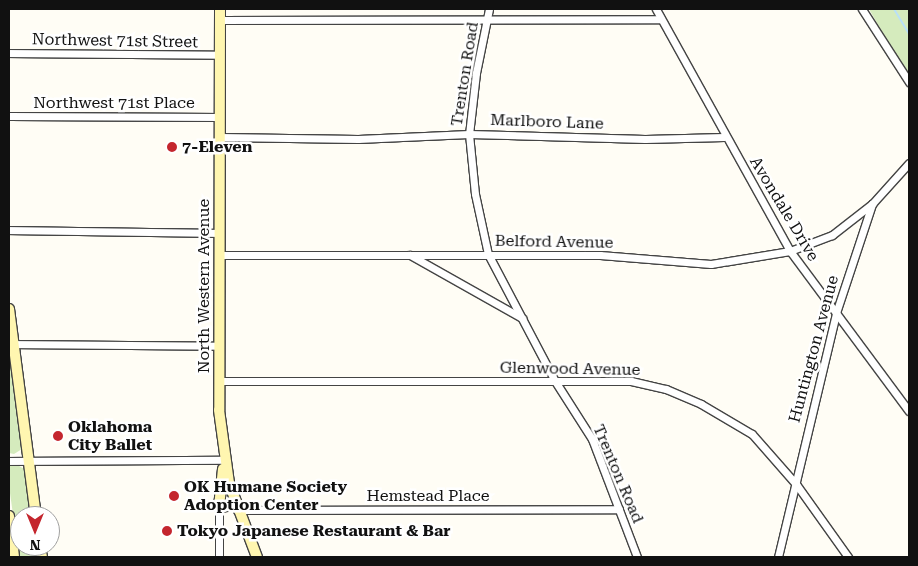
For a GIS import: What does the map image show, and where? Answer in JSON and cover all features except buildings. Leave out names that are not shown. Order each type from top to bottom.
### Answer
[{"type":"main road","name":"North Western Avenue","points":[[220,9],[218,381],[224,460],[236,507],[257,557]]},
{"type":"main road","points":[[9,309],[11,344],[35,506]]},
{"type":"main road","points":[[224,460],[220,507],[236,507]]},
{"type":"main road","points":[[9,516],[14,557]]},
{"type":"street","name":"Trenton Road","points":[[489,9],[476,73],[469,134],[475,194],[488,254],[555,381],[592,439],[637,557]]},
{"type":"street","name":"Avondale Drive","points":[[656,9],[724,137],[790,251],[909,411]]},
{"type":"street","points":[[862,9],[909,82]]},
{"type":"street","points":[[220,20],[486,21],[661,19]]},
{"type":"street","name":"Northwest 71st Street","points":[[9,53],[220,55]]},
{"type":"street","name":"Northwest 71st Place","points":[[9,116],[220,117]]},
{"type":"street","name":"Marlboro Lane","points":[[220,137],[358,139],[469,134],[645,139],[724,137]]},
{"type":"street","name":"Huntington Avenue","points":[[778,557],[836,313],[872,204],[909,163]]},
{"type":"street","name":"Belford Avenue","points":[[219,255],[600,255],[711,264],[790,251],[832,235],[872,204]]},
{"type":"street","points":[[9,230],[219,232]]},
{"type":"street","points":[[409,254],[522,318]]},
{"type":"street","points":[[11,344],[218,346]]},
{"type":"street","name":"Glenwood Avenue","points":[[218,381],[631,381],[666,389],[701,404],[752,434],[796,484],[848,557]]},
{"type":"street","points":[[9,461],[224,460]]},
{"type":"street","points":[[219,557],[220,507]]},
{"type":"street","name":"Hemstead Place","points":[[236,507],[619,509]]},
{"type":"green space","points":[[869,9],[909,9],[909,74],[881,30]]},
{"type":"green space","points":[[9,353],[22,444],[22,449],[14,454],[9,453]]},
{"type":"green space","points":[[14,463],[26,470],[31,506],[12,506],[9,467]]},
{"type":"green space","points":[[19,556],[37,557],[19,557]]},
{"type":"waterway","points":[[894,9],[909,34]]},
{"type":"place","name":"7-Eleven","points":[[172,147]]},
{"type":"place","name":"Oklahoma City Ballet","points":[[58,436]]},
{"type":"place","name":"OK Humane Society Adoption Center","points":[[174,496]]},
{"type":"place","name":"Tokyo Japanese Restaurant & Bar","points":[[167,531]]}]
